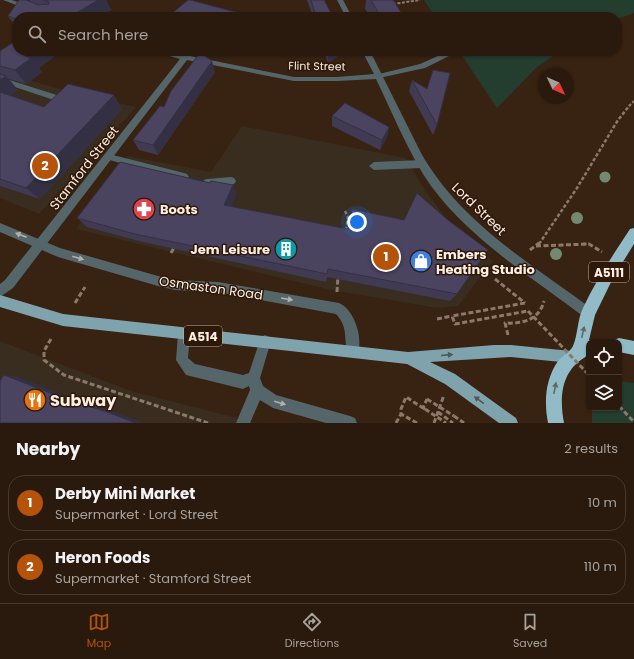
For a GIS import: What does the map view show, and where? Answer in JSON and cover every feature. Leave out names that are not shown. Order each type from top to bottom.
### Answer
[{"type":"highway","name":"A5111","points":[[579,352],[588,313],[616,261],[634,234]]},
{"type":"highway","points":[[622,346],[634,348]]},
{"type":"highway","points":[[556,423],[554,414],[554,390],[560,371],[579,352]]},
{"type":"main road","name":"A514","points":[[0,301],[63,320],[408,358],[494,351],[579,352]]},
{"type":"main road","name":"A514","points":[[408,358],[450,379],[511,423]]},
{"type":"street","points":[[6,0],[40,12]]},
{"type":"street","points":[[340,0],[346,12]]},
{"type":"street","name":"Flint Street","points":[[177,56],[294,79],[337,79],[379,76],[422,66],[444,56]]},
{"type":"street","name":"Lord Street","points":[[369,56],[422,164],[439,189],[468,221],[525,267],[588,313]]},
{"type":"street","name":"Stamford Street","points":[[0,291],[9,284],[42,244],[185,58]]},
{"type":"street","points":[[0,79],[62,100]]},
{"type":"street","points":[[108,157],[208,184],[231,181]]},
{"type":"street","points":[[374,166],[422,164]]},
{"type":"street","name":"Osmaston Road","points":[[0,227],[58,252],[158,281],[175,285],[218,286],[339,309]]},
{"type":"street","points":[[339,309],[347,316],[352,330],[353,351]]},
{"type":"street","points":[[184,334],[182,360],[191,370],[255,384],[273,401],[350,423]]},
{"type":"street","points":[[244,423],[265,342]]},
{"type":"path","points":[[388,4],[420,0]]},
{"type":"path","points":[[616,261],[590,244],[536,246],[576,188],[618,120],[634,102]]},
{"type":"path","points":[[345,211],[348,217],[346,233]]},
{"type":"path","points":[[171,253],[176,243]]},
{"type":"path","points":[[339,272],[337,287],[339,309]]},
{"type":"path","points":[[437,319],[526,303],[495,279]]},
{"type":"path","points":[[74,304],[85,287]]},
{"type":"path","points":[[505,323],[527,322],[535,317],[540,309]]},
{"type":"path","points":[[454,316],[455,324],[458,324],[528,311],[586,372]]},
{"type":"path","points":[[51,339],[44,352],[44,360],[64,375],[208,423]]},
{"type":"path","points":[[396,423],[401,414],[401,408],[406,397],[446,423]]},
{"type":"path","points":[[424,408],[427,399],[464,423]]},
{"type":"path","points":[[622,409],[634,422]]},
{"type":"path","points":[[438,412],[453,423]]},
{"type":"path","points":[[401,414],[417,423]]},
{"type":"shaded area","points":[[0,74],[7,74],[75,93],[136,107],[39,214],[0,198]]},
{"type":"shaded area","points":[[242,126],[406,158],[426,192],[462,238],[493,261],[458,306],[437,308],[331,290],[76,229],[128,156],[211,172]]},
{"type":"shaded area","points":[[0,341],[131,391],[257,423],[0,423]]},
{"type":"green space","points":[[424,0],[634,0],[634,13],[622,17],[622,12],[432,12]]},
{"type":"green space","points":[[462,56],[553,56],[536,68],[497,108]]},
{"type":"green space","points":[[622,381],[634,383],[634,423],[592,423],[592,411],[622,411]]},
{"type":"building","points":[[19,0],[26,0],[38,5],[49,4],[49,2],[44,0],[98,0],[78,12],[12,12],[12,17],[8,16]]},
{"type":"building","points":[[190,0],[235,12],[174,12]]},
{"type":"building","points":[[311,0],[324,0],[330,12],[315,12]]},
{"type":"building","points":[[371,0],[393,0],[401,12],[378,12]]},
{"type":"building","points":[[12,43],[12,56],[25,56],[31,58],[15,70],[0,66],[0,51]]},
{"type":"building","points":[[197,56],[205,56],[212,61],[153,145],[133,140],[160,106],[164,107],[171,91]]},
{"type":"building","points":[[433,70],[450,73],[437,125],[412,80],[427,89]]},
{"type":"building","points":[[0,74],[6,76],[0,80]]},
{"type":"building","points":[[68,84],[114,95],[26,188],[0,179],[0,92],[44,107]]},
{"type":"building","points":[[345,103],[389,127],[382,140],[332,116]]},
{"type":"building","points":[[120,162],[210,183],[211,181],[233,185],[224,205],[348,229],[352,209],[404,220],[417,193],[449,221],[488,250],[457,294],[328,269],[327,274],[135,234],[77,218]]},
{"type":"building","points":[[4,375],[58,396],[136,423],[0,423],[0,381]]},
{"type":"place","name":"Heron Foods","points":[[45,166]]},
{"type":"place","name":"Boots","points":[[144,209]]},
{"type":"place","name":"Jem Leisure","points":[[286,249]]},
{"type":"place","name":"Derby Mini Market","points":[[386,257]]},
{"type":"place","name":"Embers Heating Studio","points":[[421,261]]},
{"type":"place","name":"Subway","points":[[35,400]]}]
